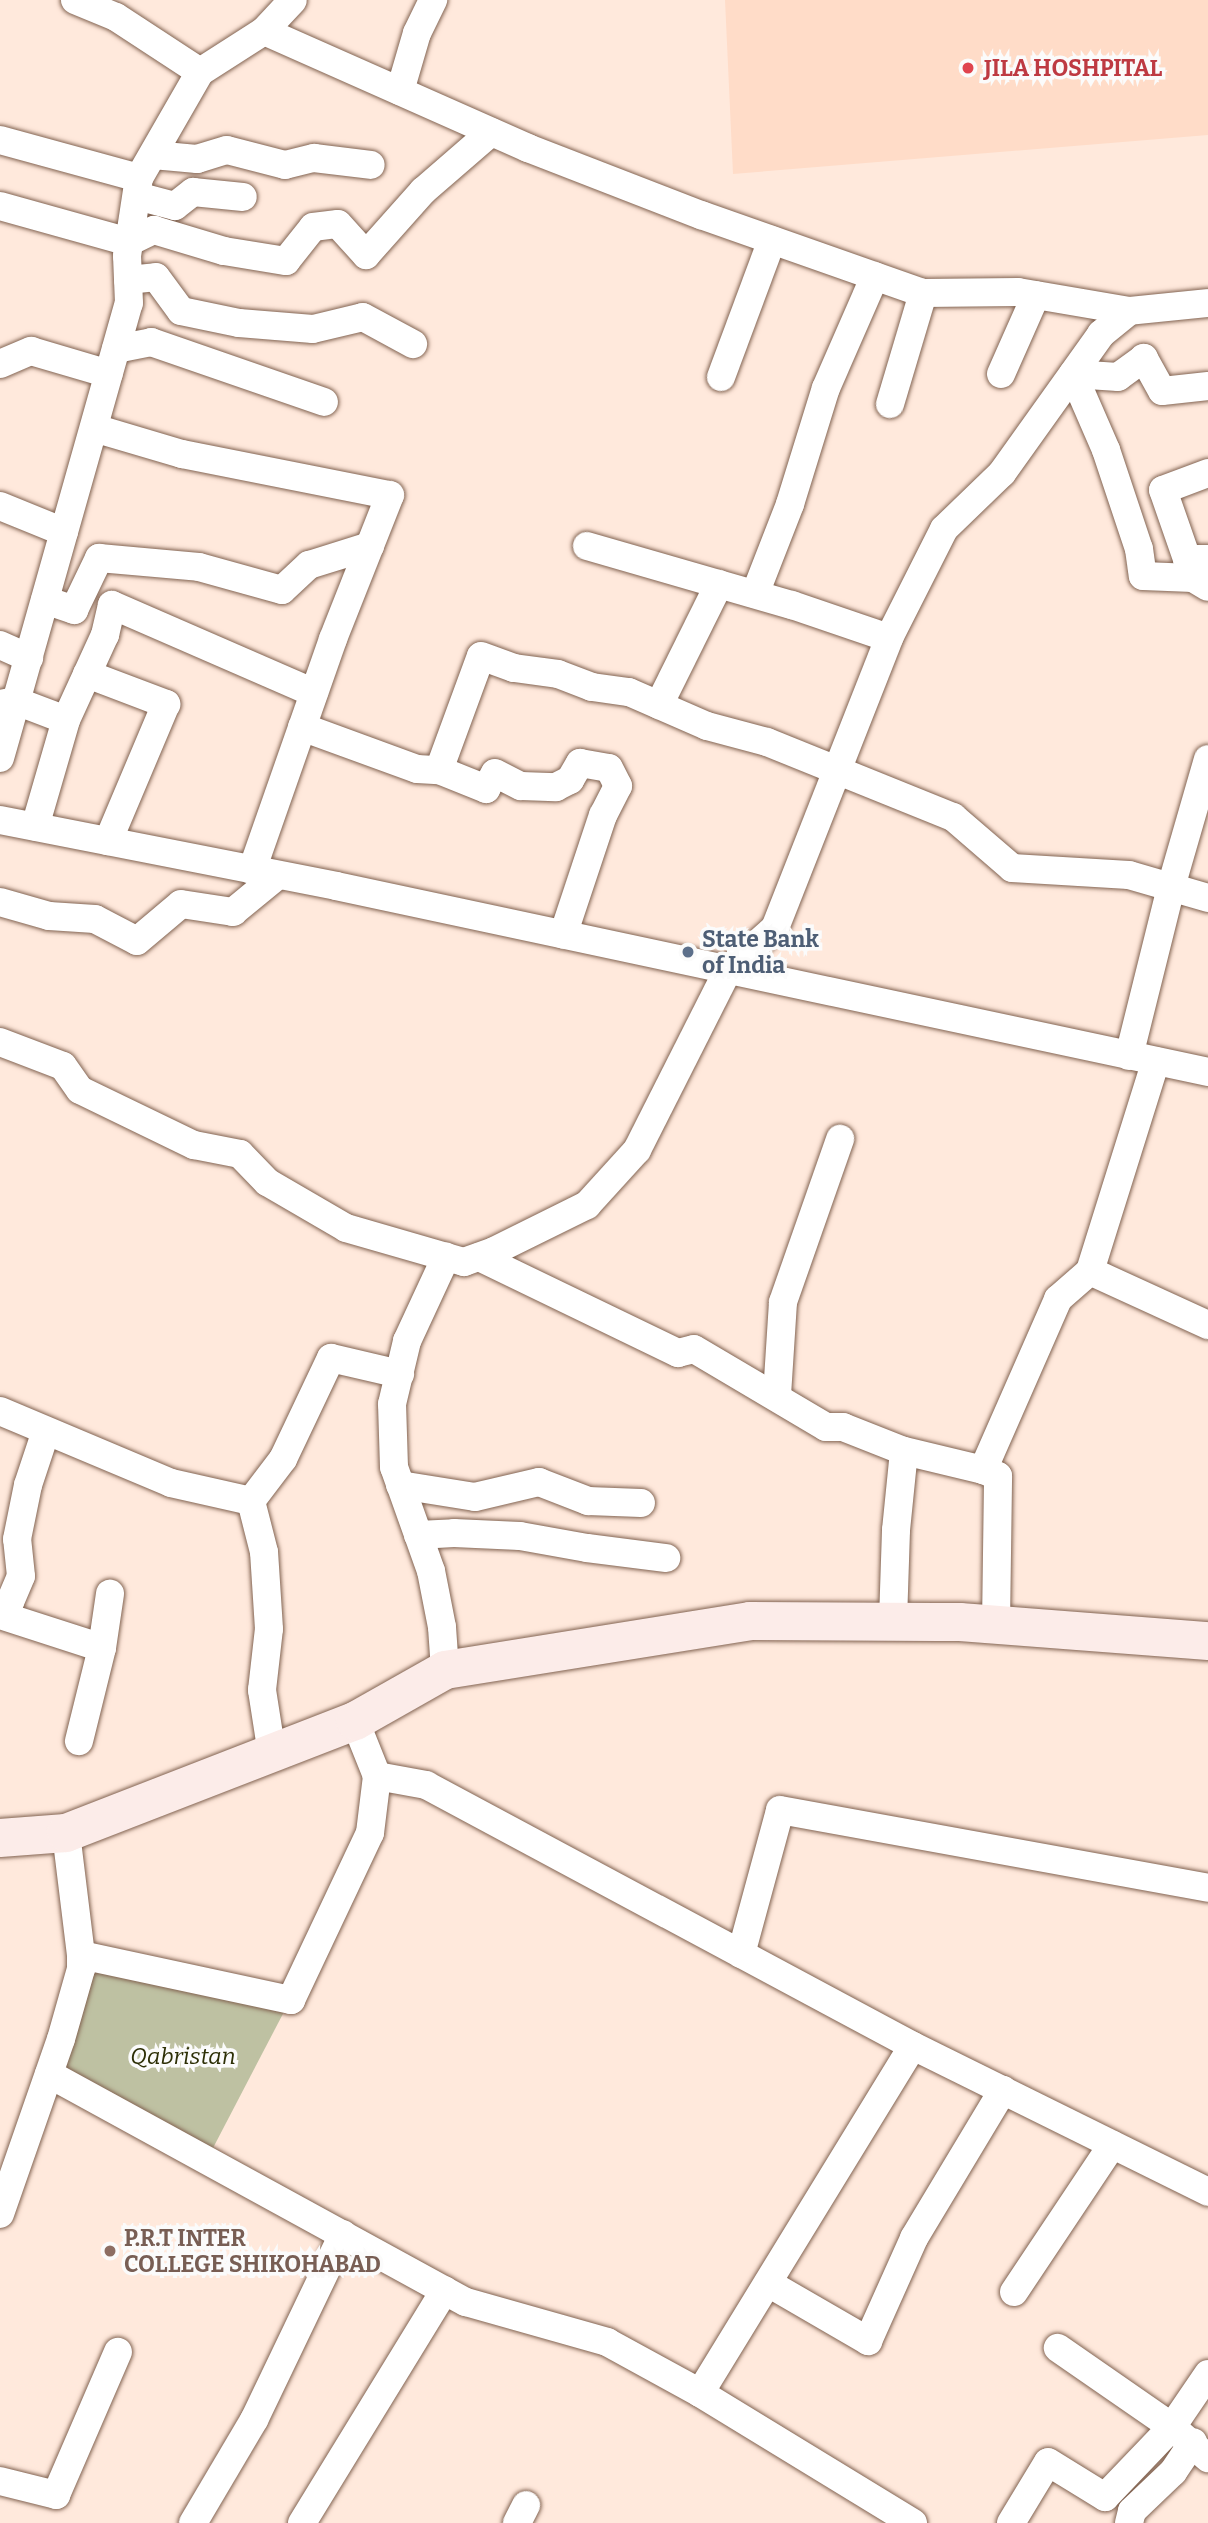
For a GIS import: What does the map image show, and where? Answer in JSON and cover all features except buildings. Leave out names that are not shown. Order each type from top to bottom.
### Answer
[{"type":"main road","points":[[0,1838],[66,1833],[355,1721],[446,1670],[750,1621],[893,1621],[996,1625],[1208,1641]]},
{"type":"street","points":[[75,0],[116,17],[200,72]]},
{"type":"street","points":[[0,758],[8,702],[29,658],[129,303],[129,242],[143,176],[200,72],[264,31],[293,0]]},
{"type":"street","points":[[400,91],[417,33],[433,0]]},
{"type":"street","points":[[264,31],[491,132],[772,240],[923,293],[1018,292],[1129,310],[1208,303]]},
{"type":"street","points":[[0,206],[129,242],[154,230],[224,251],[286,261],[313,227],[338,224],[366,255],[423,191],[491,132]]},
{"type":"street","points":[[0,140],[143,176],[175,206],[193,192],[243,197]]},
{"type":"street","points":[[143,176],[227,150],[285,164],[314,158],[371,165]]},
{"type":"street","points":[[722,377],[772,240]]},
{"type":"street","points":[[755,594],[790,504],[826,388],[875,276]]},
{"type":"street","points":[[128,280],[156,277],[180,311],[239,323],[313,329],[363,317],[413,344]]},
{"type":"street","points":[[890,404],[923,293]]},
{"type":"street","points":[[1002,374],[1036,295]]},
{"type":"street","points":[[0,1042],[63,1066],[80,1090],[194,1145],[240,1154],[267,1182],[346,1228],[464,1262],[587,1205],[637,1150],[728,970],[775,928],[889,638],[944,529],[1002,473],[1101,334],[1129,310]]},
{"type":"street","points":[[0,364],[31,351],[112,361],[151,342],[324,402]]},
{"type":"street","points":[[1073,374],[1118,377],[1144,358],[1163,391],[1208,386]]},
{"type":"street","points":[[1073,374],[1106,450],[1139,549],[1143,576],[1193,578],[1208,587]]},
{"type":"street","points":[[0,902],[49,916],[95,919],[137,941],[181,904],[233,912],[265,872],[302,727],[390,495],[183,454],[94,428]]},
{"type":"street","points":[[1208,473],[1163,490],[1187,559],[1208,559]]},
{"type":"street","points":[[0,506],[64,533]]},
{"type":"street","points":[[45,600],[74,610],[99,558],[199,567],[282,590],[309,565],[370,546]]},
{"type":"street","points":[[587,546],[755,594],[889,638]]},
{"type":"street","points":[[659,705],[719,584]]},
{"type":"street","points":[[35,827],[66,720],[105,635],[112,605],[314,693]]},
{"type":"street","points":[[0,645],[29,658]]},
{"type":"street","points":[[439,770],[481,656],[514,668],[558,674],[592,687],[629,692],[707,726],[767,742],[837,769],[953,817],[1012,868],[1129,875],[1208,898]]},
{"type":"street","points":[[86,674],[166,704],[108,841]]},
{"type":"street","points":[[8,702],[66,720]]},
{"type":"street","points":[[302,727],[417,769],[439,770],[486,789],[495,773],[521,786],[556,787],[570,780],[580,763],[609,768],[618,786],[598,828],[563,934]]},
{"type":"street","points":[[983,1470],[1058,1299],[1090,1271],[1143,1058],[1171,887],[1208,752]]},
{"type":"street","points":[[0,820],[563,934],[1208,1072]]},
{"type":"street","points":[[777,1395],[783,1302],[840,1139]]},
{"type":"street","points":[[446,1257],[407,1341],[392,1404],[394,1467],[430,1571],[440,1616],[446,1670]]},
{"type":"street","points":[[479,1257],[678,1353],[694,1349],[777,1395],[826,1427],[843,1427],[904,1451],[998,1476],[996,1625]]},
{"type":"street","points":[[1090,1271],[1208,1325]]},
{"type":"street","points":[[251,1501],[283,1459],[331,1358],[400,1374]]},
{"type":"street","points":[[0,1411],[171,1483],[251,1501]]},
{"type":"street","points":[[46,1431],[28,1485],[18,1539],[21,1576],[10,1602],[0,1614],[102,1648]]},
{"type":"street","points":[[893,1621],[896,1530],[904,1451]]},
{"type":"street","points":[[400,1485],[475,1497],[539,1482],[588,1501],[641,1503]]},
{"type":"street","points":[[251,1501],[264,1552],[269,1629],[262,1690],[272,1754]]},
{"type":"street","points":[[418,1535],[520,1535],[587,1548],[666,1558]]},
{"type":"street","points":[[79,1741],[102,1648],[110,1594]]},
{"type":"street","points":[[81,1955],[291,2000],[370,1833],[377,1776],[355,1721]]},
{"type":"street","points":[[377,1776],[426,1785],[914,2046],[1208,2192]]},
{"type":"street","points":[[741,1954],[780,1810],[1208,1888]]},
{"type":"street","points":[[0,2214],[72,2004],[81,1955],[66,1833]]},
{"type":"street","points":[[700,2393],[914,2046]]},
{"type":"street","points":[[49,2074],[466,2302],[607,2342],[700,2393],[877,2514],[913,2523]]},
{"type":"street","points":[[768,2283],[868,2341],[914,2238],[1003,2090]]},
{"type":"street","points":[[1014,2292],[1112,2144]]},
{"type":"street","points":[[193,2523],[254,2420],[343,2234]]},
{"type":"street","points":[[302,2523],[445,2290]]},
{"type":"street","points":[[1058,2348],[1191,2442]]},
{"type":"street","points":[[0,2481],[56,2495],[118,2353]]},
{"type":"street","points":[[1129,2523],[1132,2511],[1173,2472],[1191,2442],[1208,2374]]},
{"type":"street","points":[[1011,2523],[1048,2462],[1105,2497],[1191,2442]]},
{"type":"shaded area","name":"JILA HOSHPITAL","points":[[725,0],[1208,0],[1208,135],[733,174]]},
{"type":"green space","name":"Qabristan","points":[[85,1965],[286,2008],[213,2148],[59,2068]]},
{"type":"place","name":"JILA HOSHPITAL","points":[[968,68]]},
{"type":"place","name":"State Bank of India","points":[[688,952]]},
{"type":"place","name":"P.R.T INTER COLLEGE SHIKOHABAD","points":[[110,2251]]}]
